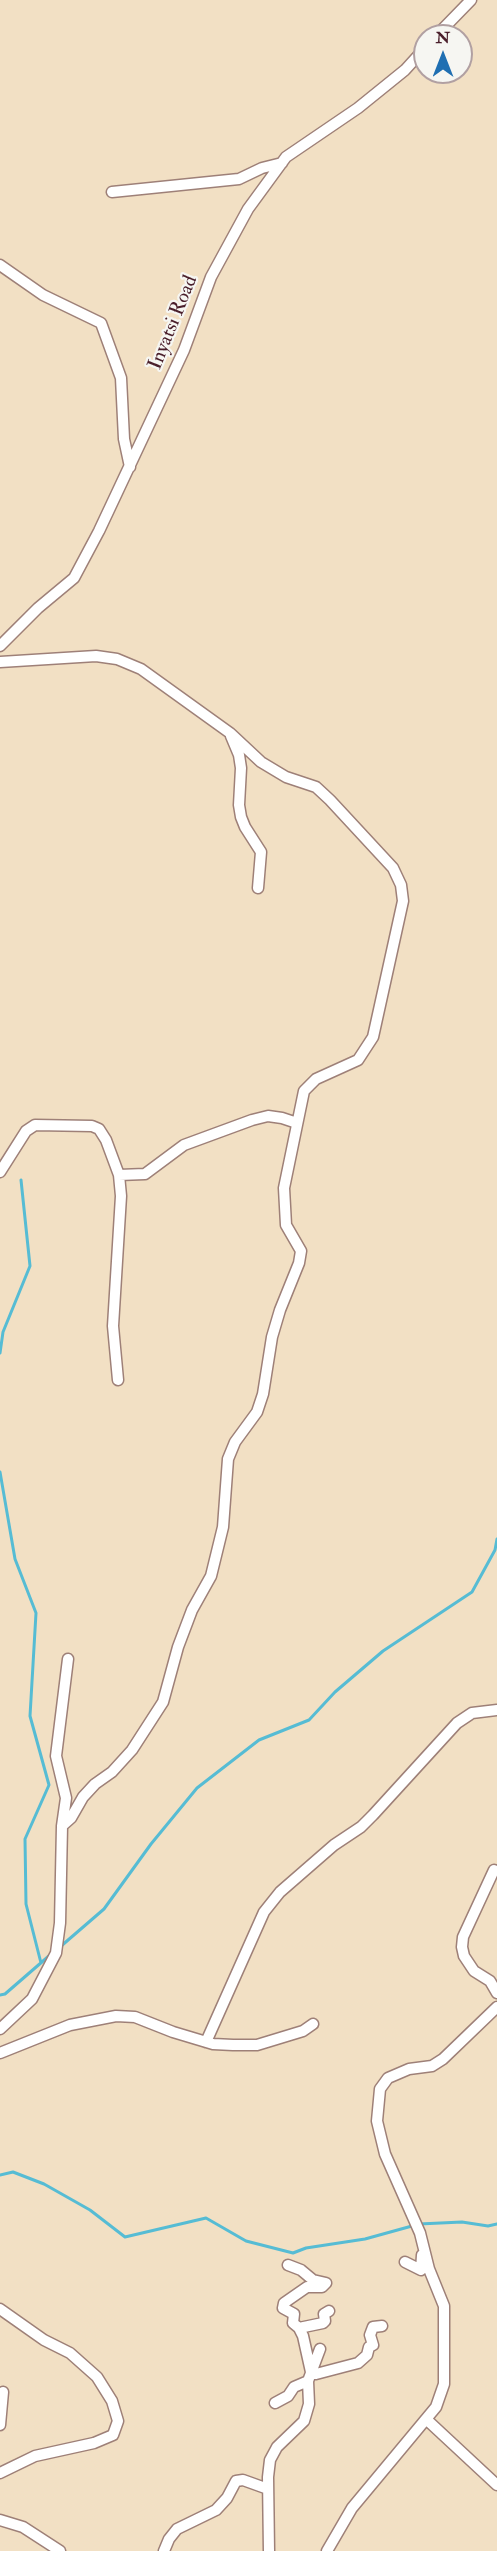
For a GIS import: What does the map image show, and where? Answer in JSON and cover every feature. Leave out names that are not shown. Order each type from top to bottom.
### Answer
[{"type":"street","points":[[448,24],[471,0]]},
{"type":"street","name":"Inyatsi Road","points":[[0,646],[38,608],[74,578],[130,467],[184,350],[211,277],[248,209],[286,157],[358,108],[413,61]]},
{"type":"street","points":[[112,192],[239,179],[262,168],[282,163]]},
{"type":"street","points":[[0,265],[43,295],[101,322],[121,378],[124,439],[130,467]]},
{"type":"street","points":[[0,663],[96,656],[117,659],[141,669],[230,733],[261,762],[286,777],[315,787],[330,800],[393,868],[401,885],[403,901],[373,1037],[358,1060],[315,1079],[304,1091],[284,1188],[286,1225],[301,1251],[299,1263],[277,1319],[263,1394],[257,1412],[235,1442],[228,1458],[223,1527],[211,1576],[192,1610],[178,1647],[163,1702],[132,1750],[112,1772],[89,1790],[71,1818],[62,1826]]},
{"type":"street","points":[[230,733],[240,755],[242,768],[239,805],[244,827],[261,852],[258,888]]},
{"type":"street","points":[[119,1175],[146,1174],[184,1145],[252,1120],[268,1116],[297,1123]]},
{"type":"street","points":[[0,1172],[26,1131],[35,1125],[82,1124],[99,1129],[106,1140],[119,1175],[120,1204],[113,1326],[118,1380]]},
{"type":"street","points":[[0,2029],[32,2000],[56,1953],[60,1923],[62,1826],[66,1798],[56,1756],[68,1659]]},
{"type":"street","points":[[206,2042],[264,1912],[280,1892],[334,1845],[374,1815],[457,1723],[472,1713],[497,1710]]},
{"type":"street","points":[[494,1870],[463,1937],[462,1947],[464,1956],[474,1971],[481,1978],[494,1979],[497,1993]]},
{"type":"street","points":[[327,2551],[352,2508],[436,2407],[444,2384],[444,2307],[420,2233],[386,2154],[377,2121],[380,2089],[388,2078],[409,2069],[438,2063],[497,2007]]},
{"type":"street","points":[[0,2053],[70,2025],[116,2016],[135,2017],[206,2042],[257,2045],[303,2031],[313,2024]]},
{"type":"street","points":[[405,2262],[422,2270],[423,2245]]},
{"type":"street","points":[[268,2551],[270,2460],[277,2447],[304,2421],[309,2404],[310,2376],[299,2328],[293,2323],[294,2314],[283,2308],[284,2303],[307,2287],[322,2287],[326,2283],[313,2280],[301,2270],[288,2265]]},
{"type":"street","points":[[0,2309],[44,2340],[70,2353],[97,2377],[112,2401],[118,2421],[114,2435],[94,2443],[36,2456],[0,2473]]},
{"type":"street","points":[[299,2328],[326,2321],[324,2314],[329,2311]]},
{"type":"street","points":[[275,2403],[288,2396],[294,2387],[310,2376],[358,2363],[373,2345],[370,2335],[372,2327],[382,2326]]},
{"type":"street","points":[[310,2376],[320,2349]]},
{"type":"street","points":[[0,2425],[3,2392]]},
{"type":"street","points":[[426,2419],[497,2485]]},
{"type":"street","points":[[164,2551],[169,2539],[177,2529],[216,2510],[227,2498],[236,2481],[243,2480],[268,2489]]},
{"type":"street","points":[[0,2520],[23,2527],[60,2551]]},
{"type":"waterway","points":[[0,1353],[3,1332],[30,1266],[21,1180]]},
{"type":"waterway","points":[[0,1472],[15,1559],[36,1613],[30,1716],[49,1785],[25,1839],[26,1904],[41,1963]]},
{"type":"waterway","points":[[60,1947],[104,1909],[151,1844],[197,1788],[259,1740],[309,1720],[335,1692],[383,1651],[472,1592],[495,1550],[497,1539]]},
{"type":"waterway","points":[[0,1995],[5,1994],[50,1955]]},
{"type":"waterway","points":[[0,2175],[13,2172],[44,2184],[90,2210],[125,2237],[206,2218],[246,2241],[293,2253],[306,2248],[365,2239],[412,2226]]},
{"type":"waterway","points":[[419,2224],[462,2222],[488,2226],[497,2224]]}]
